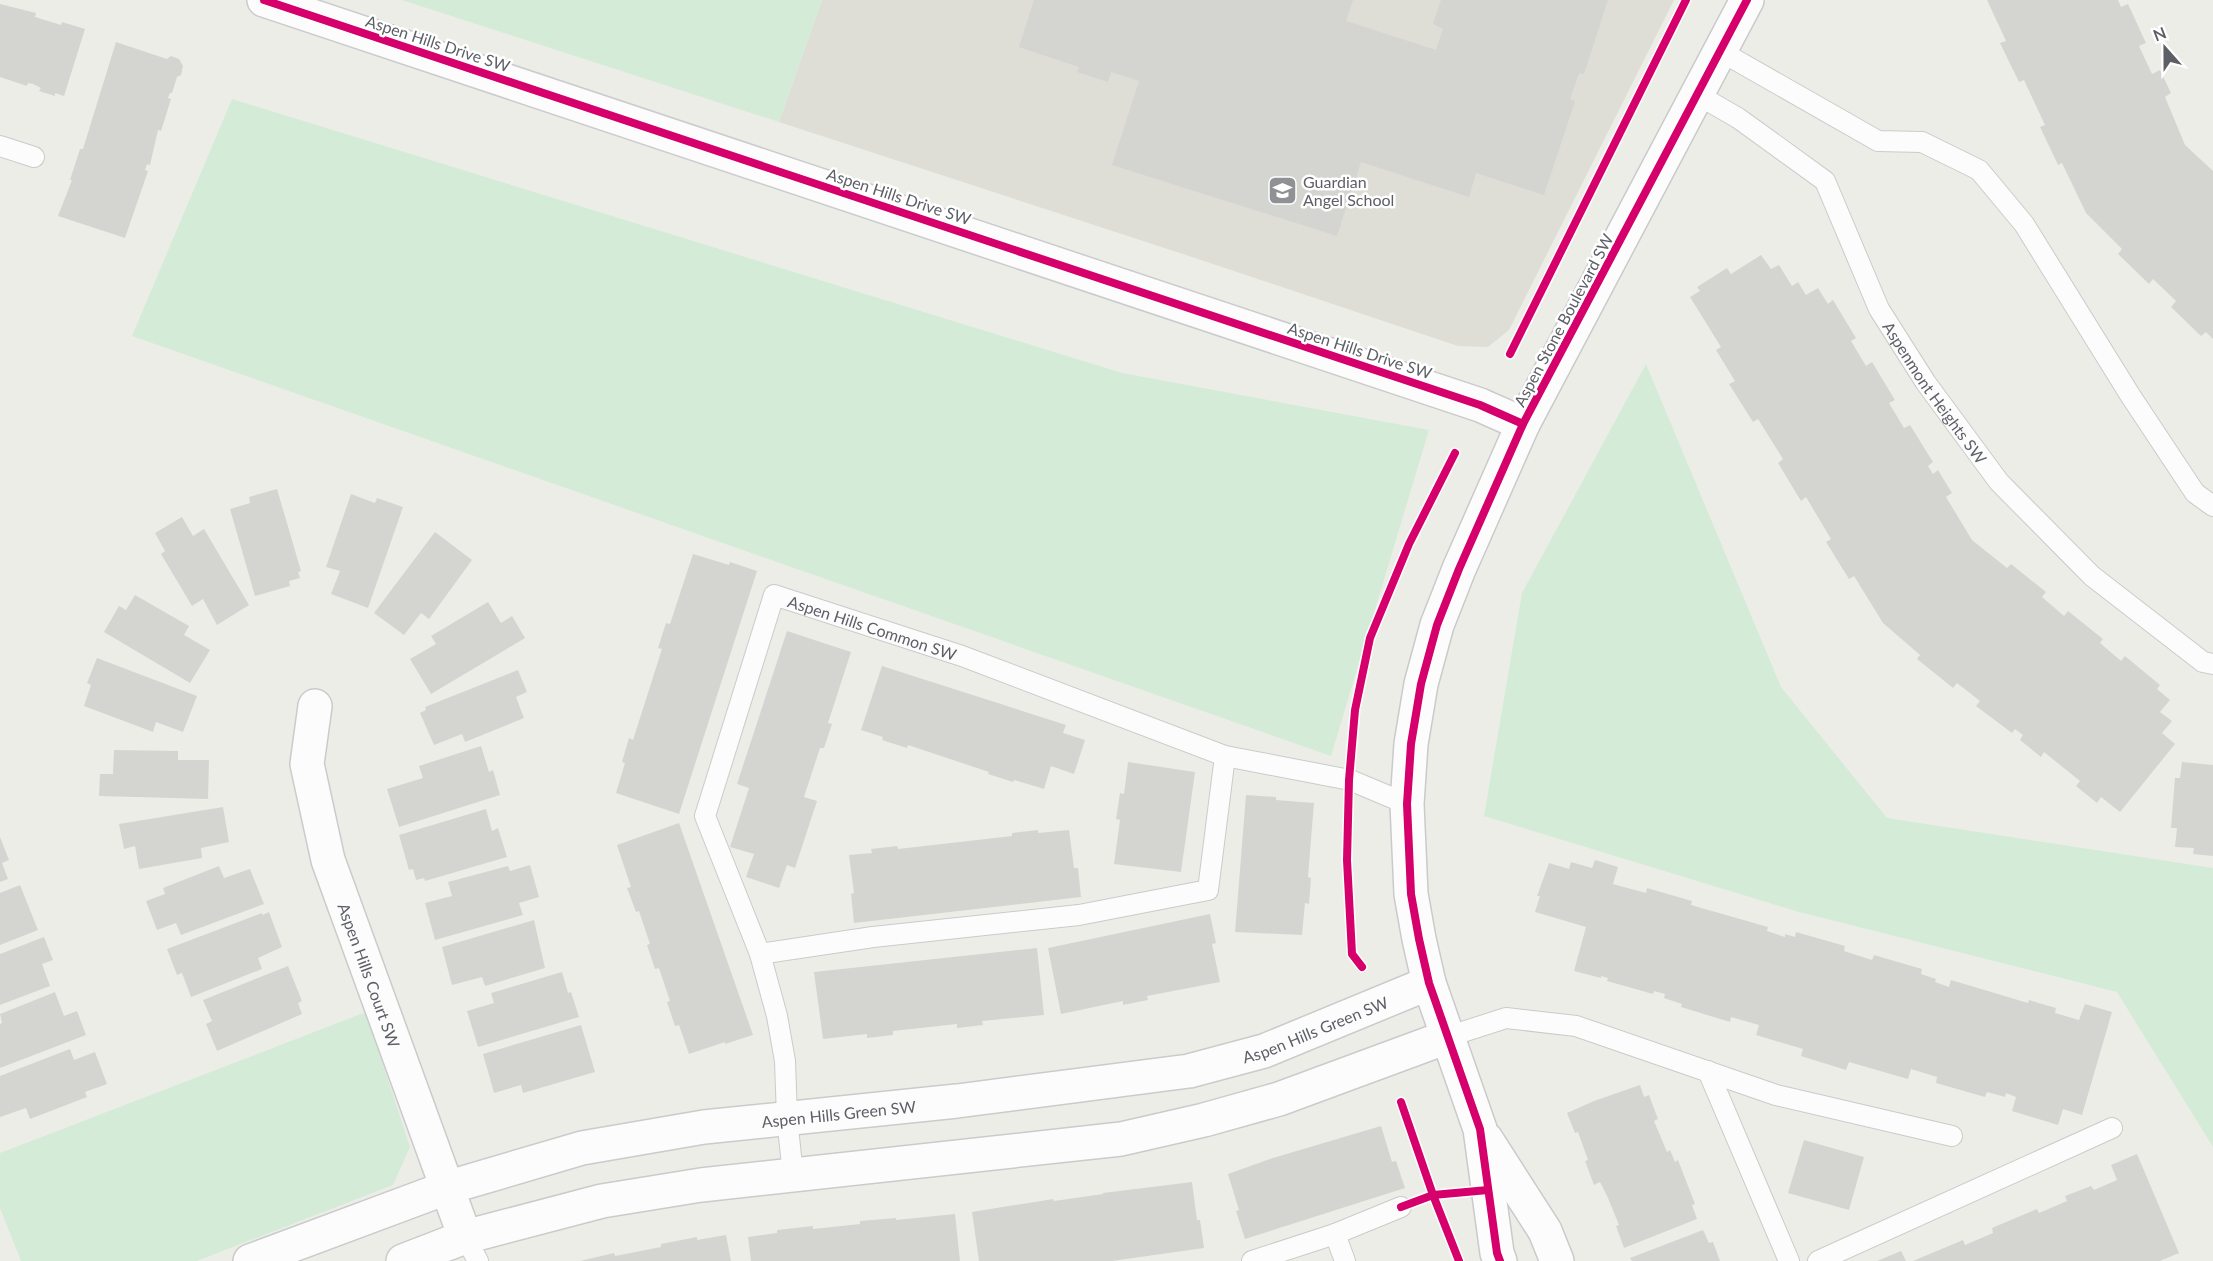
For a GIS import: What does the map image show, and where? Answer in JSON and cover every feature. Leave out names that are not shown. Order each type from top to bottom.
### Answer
[{"type":"street","name":"Aspen Hills Drive SW","points":[[264,0],[1480,405],[1523,424]]},
{"type":"street","name":"Aspen Stone Boulevard SW","points":[[1500,1261],[1480,1130],[1429,983],[1411,894],[1407,804],[1413,734],[1421,684],[1437,625],[1459,569],[1523,424],[1747,0]]},
{"type":"street","name":"Aspen Hills Court SW","points":[[315,706],[307,764],[328,860],[446,1188],[471,1249]]},
{"type":"street","name":"Aspen Hills Green SW","points":[[250,1261],[446,1188],[582,1148],[704,1127],[957,1101],[1189,1071],[1264,1051],[1429,983]]},
{"type":"street","points":[[403,1261],[471,1249],[602,1201],[701,1185],[1121,1139],[1204,1120],[1279,1099],[1447,1037]]},
{"type":"street","name":"Aspen Stone Boulevard SW","points":[[1480,1130],[1545,1231],[1557,1261]]},
{"type":"lane","points":[[1720,51],[1878,141],[1922,142],[1978,170],[2024,224],[2130,395],[2195,493],[2213,506]]},
{"type":"lane","name":"Aspenmont Heights SW","points":[[1698,95],[1738,118],[1825,180],[1879,309],[1926,383],[2000,482],[2092,576],[2203,662],[2213,664]]},
{"type":"lane","points":[[0,146],[34,157]]},
{"type":"lane","name":"Aspen Hills Common SW","points":[[793,1175],[787,1118],[785,1061],[777,1016],[760,954],[705,816],[774,595],[962,656],[1225,756],[1350,780],[1407,804]]},
{"type":"lane","points":[[760,954],[873,937],[1079,915],[1208,890],[1225,756]]},
{"type":"lane","points":[[1447,1037],[1506,1018],[1576,1026],[1776,1095],[1952,1136]]},
{"type":"lane","points":[[1708,1071],[1789,1261]]},
{"type":"lane","points":[[1818,1261],[2112,1128]]},
{"type":"lane","points":[[1252,1261],[1335,1234],[1401,1207]]},
{"type":"lane","points":[[1335,1234],[1345,1261]]},
{"type":"shaded area","name":"Guardian Angel School","points":[[822,0],[1674,0],[1509,330],[1488,347],[1458,346],[779,122]]},
{"type":"green space","points":[[402,0],[822,0],[779,122]]},
{"type":"green space","points":[[232,99],[1122,373],[1429,430],[1331,756],[132,336]]},
{"type":"green space","points":[[1646,364],[1781,687],[1887,818],[2213,868],[2213,1147],[2117,992],[1799,912],[1484,816],[1522,593]]},
{"type":"green space","points":[[366,1012],[410,1147],[393,1185],[197,1261],[21,1261],[0,1208],[0,1153]]},
{"type":"building","points":[[1034,0],[1353,0],[1346,21],[1436,50],[1443,29],[1433,24],[1441,0],[1608,0],[1584,74],[1579,73],[1570,99],[1575,101],[1544,195],[1476,173],[1469,197],[1361,162],[1337,236],[1112,165],[1139,81],[1111,72],[1108,82],[1077,72],[1079,67],[1019,47]]},
{"type":"building","points":[[1987,0],[2118,0],[2121,7],[2128,4],[2146,43],[2139,46],[2152,74],[2160,70],[2171,93],[2165,97],[2185,145],[2213,171],[2213,339],[2206,332],[2201,336],[2171,307],[2176,301],[2153,279],[2149,284],[2118,254],[2122,249],[2086,213],[2062,163],[2058,165],[2040,127],[2045,125],[2024,80],[2019,82],[2000,43],[2006,41]]},
{"type":"building","points":[[0,4],[36,13],[35,17],[61,25],[62,22],[85,29],[64,96],[39,91],[41,88],[33,84],[28,83],[27,86],[0,77]]},
{"type":"building","points":[[116,42],[167,59],[171,56],[179,59],[183,66],[181,75],[177,77],[168,98],[171,99],[161,131],[158,130],[150,165],[147,164],[145,170],[148,171],[125,238],[58,216],[72,180],[70,180],[80,149],[83,149]]},
{"type":"building","points":[[1761,255],[1771,269],[1779,265],[1792,286],[1798,282],[1806,295],[1818,288],[1828,304],[1833,300],[1856,338],[1851,341],[1866,366],[1872,362],[1895,400],[1889,403],[1904,428],[1910,425],[1933,462],[1928,466],[1933,474],[1938,470],[1952,493],[1946,497],[1972,540],[2007,568],[2011,564],[2046,592],[2042,597],[2064,616],[2068,611],[2103,639],[2100,643],[2121,661],[2125,656],[2160,685],[2157,689],[2170,700],[2160,712],[2172,721],[2162,733],[2175,744],[2120,812],[2101,797],[2097,803],[2076,786],[2080,781],[2044,752],[2041,757],[2020,740],[2023,735],[2015,729],[2012,733],[1976,706],[1980,701],[1957,683],[1953,688],[1917,659],[1920,655],[1883,623],[1854,576],[1849,579],[1826,542],[1831,539],[1806,497],[1801,501],[1778,463],[1783,459],[1758,419],[1753,422],[1729,384],[1735,381],[1716,350],[1721,347],[1690,297],[1700,291],[1697,287],[1727,268],[1731,274]]},
{"type":"building","points":[[277,489],[301,571],[298,572],[300,578],[289,581],[290,586],[255,596],[230,509],[250,503],[249,497]]},
{"type":"building","points":[[351,494],[375,503],[377,498],[403,507],[368,608],[331,594],[340,571],[326,567]]},
{"type":"building","points":[[182,517],[193,536],[204,529],[249,605],[217,625],[203,599],[192,606],[161,554],[165,551],[155,533]]},
{"type":"building","points":[[435,532],[472,560],[429,619],[421,613],[404,635],[374,613]]},
{"type":"building","points":[[693,554],[757,571],[679,814],[616,793],[625,763],[622,762],[629,738],[633,740],[662,649],[658,648],[666,623],[670,624]]},
{"type":"building","points":[[135,595],[189,626],[184,635],[210,650],[190,683],[104,632],[119,606],[126,610]]},
{"type":"building","points":[[488,602],[501,623],[512,616],[525,638],[431,694],[410,659],[436,644],[431,636]]},
{"type":"building","points":[[787,631],[851,652],[828,723],[832,724],[824,748],[820,748],[804,797],[817,801],[795,868],[787,865],[779,888],[746,877],[754,854],[730,847],[749,788],[737,784]]},
{"type":"building","points":[[97,658],[197,696],[183,732],[156,722],[153,732],[84,706],[91,685],[87,683]]},
{"type":"building","points":[[882,666],[1066,725],[1063,733],[1085,740],[1074,774],[1051,766],[1044,789],[988,774],[989,772],[908,745],[907,748],[882,740],[883,737],[861,730]]},
{"type":"building","points":[[518,670],[527,692],[516,697],[524,718],[465,742],[462,734],[434,745],[420,713],[426,710],[425,707]]},
{"type":"building","points":[[481,746],[489,772],[493,770],[500,795],[399,827],[387,789],[423,778],[419,766]]},
{"type":"building","points":[[114,750],[178,751],[178,760],[209,760],[208,799],[99,796],[100,774],[113,774]]},
{"type":"building","points":[[1128,762],[1195,772],[1181,872],[1114,864],[1120,820],[1116,819],[1120,793],[1124,794]]},
{"type":"building","points":[[2182,762],[2213,765],[2213,856],[2193,854],[2194,848],[2175,847],[2177,828],[2171,828],[2175,778],[2180,778]]},
{"type":"building","points":[[1246,795],[1314,803],[1308,877],[1311,878],[1309,904],[1305,903],[1302,935],[1235,932]]},
{"type":"building","points":[[223,807],[229,842],[201,848],[202,858],[139,869],[135,846],[124,849],[119,824]]},
{"type":"building","points":[[486,809],[492,831],[498,828],[507,857],[425,881],[424,878],[416,880],[413,869],[409,870],[399,835]]},
{"type":"building","points":[[679,823],[753,1035],[689,1054],[679,1025],[675,1026],[667,1002],[670,1001],[659,968],[655,969],[647,945],[650,944],[639,911],[636,912],[627,888],[631,887],[617,845]]},
{"type":"building","points":[[1038,830],[1038,833],[1069,830],[1074,868],[1078,868],[1081,897],[854,923],[851,894],[854,893],[849,855],[872,853],[871,849],[897,846],[898,849],[1012,836],[1012,833]]},
{"type":"building","points":[[0,837],[9,860],[2,863],[8,879],[0,882]]},
{"type":"building","points":[[1595,860],[1618,867],[1613,884],[1646,893],[1647,888],[1692,901],[1691,905],[1768,927],[1767,931],[1785,937],[1785,934],[1795,937],[1796,932],[1845,946],[1844,951],[1872,960],[1874,955],[1922,969],[1921,974],[1949,987],[1951,980],[2028,1003],[2029,1000],[2056,1008],[2055,1013],[2079,1020],[2085,1004],[2112,1012],[2082,1115],[2063,1109],[2058,1125],[2012,1111],[2016,1097],[2006,1093],[2005,1097],[1987,1092],[1985,1097],[1936,1083],[1937,1077],[1911,1069],[1908,1079],[1849,1062],[1846,1070],[1801,1056],[1803,1049],[1756,1035],[1759,1025],[1731,1017],[1730,1022],[1681,1007],[1682,1004],[1664,998],[1665,994],[1654,991],[1653,994],[1607,981],[1608,978],[1574,971],[1586,927],[1535,912],[1540,896],[1537,896],[1549,863],[1569,869],[1571,862],[1592,868]]},
{"type":"building","points":[[530,865],[539,897],[519,903],[523,915],[435,940],[425,903],[452,896],[448,882],[508,866],[510,871]]},
{"type":"building","points":[[219,866],[224,878],[250,869],[264,904],[181,935],[176,923],[157,930],[146,901],[165,894],[163,888]]},
{"type":"building","points":[[20,885],[38,930],[0,945],[0,893]]},
{"type":"building","points":[[269,912],[282,947],[258,958],[262,969],[191,997],[182,973],[177,975],[167,949]]},
{"type":"building","points":[[1210,914],[1216,943],[1212,944],[1220,982],[1147,996],[1148,1000],[1123,1005],[1123,1001],[1061,1014],[1048,948]]},
{"type":"building","points":[[534,920],[545,968],[485,986],[482,977],[452,985],[442,947]]},
{"type":"building","points":[[44,937],[53,960],[42,964],[50,986],[0,1005],[0,954]]},
{"type":"building","points":[[1037,948],[1044,1015],[982,1021],[983,1025],[957,1028],[957,1024],[893,1031],[893,1035],[867,1038],[867,1034],[823,1039],[814,972]]},
{"type":"building","points":[[288,966],[302,1001],[298,1003],[302,1014],[217,1051],[206,1024],[212,1021],[203,1000]]},
{"type":"building","points":[[562,972],[568,993],[571,992],[579,1017],[478,1047],[467,1011],[494,1003],[491,993]]},
{"type":"building","points":[[55,992],[64,1016],[77,1011],[86,1035],[0,1068],[0,1024],[2,1023],[0,1014]]},
{"type":"building","points":[[581,1025],[595,1072],[523,1093],[521,1085],[494,1093],[483,1054]]},
{"type":"building","points":[[70,1049],[74,1060],[95,1052],[107,1084],[85,1092],[87,1097],[30,1119],[26,1108],[0,1117],[0,1076]]},
{"type":"building","points":[[1640,1085],[1644,1097],[1649,1095],[1658,1119],[1654,1121],[1667,1152],[1670,1150],[1675,1162],[1678,1160],[1695,1204],[1692,1205],[1697,1219],[1624,1248],[1616,1226],[1619,1225],[1608,1198],[1600,1182],[1594,1185],[1578,1132],[1575,1133],[1567,1113]]},
{"type":"building","points":[[1381,1126],[1392,1162],[1396,1161],[1405,1188],[1245,1239],[1228,1174]]},
{"type":"building","points":[[1804,1140],[1864,1157],[1849,1210],[1788,1193]]},
{"type":"building","points":[[2137,1154],[2179,1253],[2160,1261],[1913,1261],[1963,1240],[1965,1245],[1993,1233],[1992,1228],[2037,1209],[2039,1213],[2067,1201],[2065,1196],[2091,1186],[2094,1190],[2117,1180],[2111,1165]]},
{"type":"building","points":[[1192,1182],[1197,1220],[1200,1220],[1204,1248],[1112,1261],[979,1261],[972,1212],[1053,1199],[1054,1201]]},
{"type":"building","points":[[955,1214],[960,1261],[751,1261],[748,1237],[777,1233],[777,1230],[813,1226],[813,1229],[860,1224],[860,1221]]},
{"type":"building","points":[[1703,1230],[1709,1243],[1713,1242],[1720,1261],[1632,1261],[1630,1258]]},
{"type":"building","points":[[726,1235],[731,1261],[580,1261],[614,1253],[615,1256],[661,1247],[661,1244],[697,1237],[697,1240]]},
{"type":"building","points":[[1901,1251],[1906,1261],[1877,1261]]},
{"type":"cycle path","points":[[264,0],[1480,405],[1523,424]]},
{"type":"cycle path","points":[[1510,354],[1686,0]]},
{"type":"cycle path","points":[[1500,1261],[1480,1129],[1429,983],[1411,894],[1407,804],[1411,744],[1421,684],[1437,625],[1459,569],[1523,424],[1747,0]]},
{"type":"cycle path","points":[[1362,967],[1352,954],[1347,860],[1349,780],[1355,710],[1370,638],[1409,544],[1455,453]]},
{"type":"cycle path","points":[[1401,1102],[1433,1195],[1459,1261]]},
{"type":"cycle path","points":[[1401,1207],[1433,1195],[1488,1190]]},
{"type":"place","name":"Guardian Angel School","points":[[1282,190]]}]
